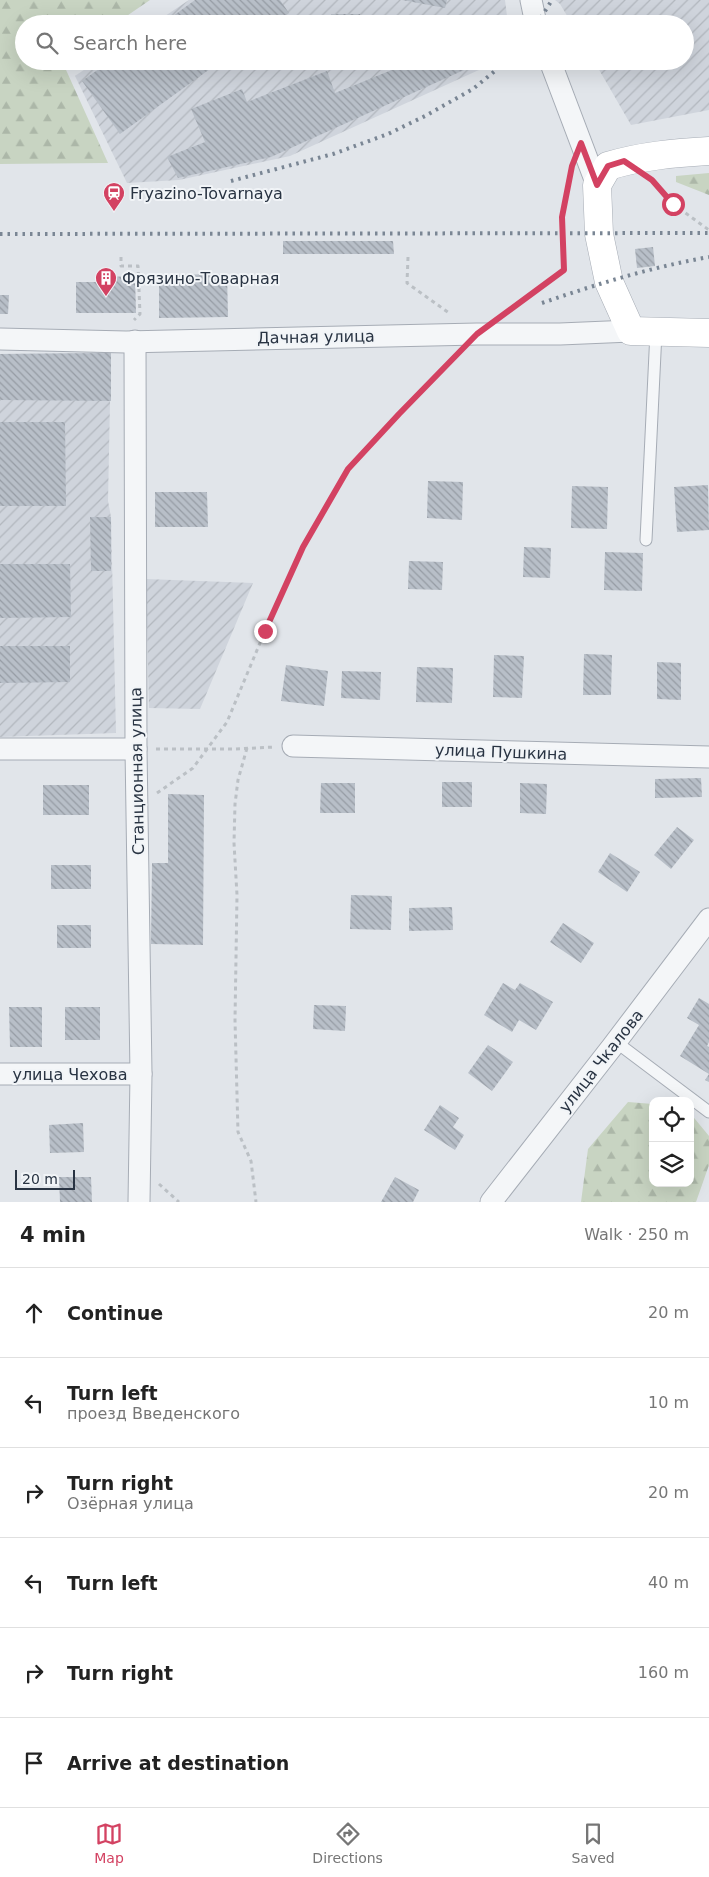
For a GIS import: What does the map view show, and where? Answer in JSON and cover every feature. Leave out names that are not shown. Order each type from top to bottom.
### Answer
[{"type":"street","points":[[531,0],[534,15]]},
{"type":"street","points":[[553,70],[597,185],[599,234],[609,282],[644,331],[709,333]]},
{"type":"street","points":[[597,185],[608,166],[624,161],[666,153],[709,151]]},
{"type":"street","name":"Дачная улица","points":[[0,340],[130,341],[477,334],[526,335],[644,331]]},
{"type":"street","name":"Станционная улица","points":[[130,341],[141,1074],[140,1202]]},
{"type":"street","name":"улица Пушкина","points":[[293,746],[709,758]]},
{"type":"street","points":[[0,749],[136,749]]},
{"type":"street","name":"улица Чкалова","points":[[491,1202],[709,919]]},
{"type":"street","name":"улица Чехова","points":[[0,1074],[141,1074]]},
{"type":"lane","points":[[644,331],[646,540]]},
{"type":"lane","points":[[616,1042],[709,1112]]},
{"type":"path","points":[[136,806],[193,768],[227,722],[303,547],[348,469],[477,334],[564,270],[562,217],[572,166],[581,143]]},
{"type":"path","points":[[624,161],[652,180],[673,204],[709,230]]},
{"type":"path","points":[[121,257],[122,266],[138,266],[140,314],[132,323],[130,341]]},
{"type":"path","points":[[408,257],[407,283],[477,334]]},
{"type":"path","points":[[136,749],[293,746]]},
{"type":"path","points":[[247,748],[238,780],[235,804],[234,843],[237,895],[235,1046],[238,1132],[251,1161],[256,1202]]},
{"type":"shaded area","points":[[189,0],[505,0],[507,15],[166,15]]},
{"type":"shaded area","points":[[555,0],[709,0],[709,110],[631,125],[599,70],[694,70],[694,15],[567,15],[560,4]]},
{"type":"shaded area","points":[[84,70],[479,70],[290,156],[179,180],[127,183],[75,76]]},
{"type":"shaded area","points":[[111,353],[108,501],[111,517],[116,733],[0,737],[0,354]]},
{"type":"shaded area","points":[[146,579],[253,583],[200,709],[149,708]]},
{"type":"green space","points":[[0,0],[150,0],[128,15],[15,15],[15,70],[66,70],[108,163],[0,164]]},
{"type":"green space","points":[[709,173],[709,195],[676,182],[676,176]]},
{"type":"green space","points":[[628,1102],[649,1104],[649,1187],[694,1187],[694,1118],[709,1136],[709,1165],[696,1202],[581,1202],[588,1149]]},
{"type":"building","points":[[195,0],[280,0],[289,13],[286,15],[174,15]]},
{"type":"building","points":[[402,0],[447,0],[445,8]]},
{"type":"building","points":[[360,14],[360,15],[331,15]]},
{"type":"building","points":[[97,70],[209,70],[120,134],[82,81]]},
{"type":"building","points":[[392,70],[464,70],[271,157],[178,178],[167,157],[205,142],[191,109],[242,89],[247,102],[327,71],[335,93]]},
{"type":"building","points":[[283,241],[393,241],[394,254],[283,254]]},
{"type":"building","points":[[653,247],[655,266],[637,268],[635,249]]},
{"type":"building","points":[[227,274],[228,317],[159,318],[159,275]]},
{"type":"building","name":"Фрязино-Товарная","points":[[135,276],[136,313],[76,313],[76,282],[107,282],[107,277]]},
{"type":"building","points":[[0,295],[9,295],[8,314],[0,314]]},
{"type":"building","points":[[111,353],[111,401],[0,400],[0,354]]},
{"type":"building","points":[[0,422],[65,422],[66,506],[0,506]]},
{"type":"building","points":[[428,481],[463,482],[462,520],[427,518]]},
{"type":"building","points":[[708,485],[709,530],[677,532],[674,487]]},
{"type":"building","points":[[572,486],[608,487],[607,529],[571,528]]},
{"type":"building","points":[[155,492],[207,492],[208,527],[155,527]]},
{"type":"building","points":[[90,517],[111,517],[111,571],[91,571]]},
{"type":"building","points":[[524,547],[551,548],[550,578],[523,577]]},
{"type":"building","points":[[605,552],[643,553],[642,591],[604,590]]},
{"type":"building","points":[[409,561],[443,562],[442,590],[408,589]]},
{"type":"building","points":[[0,564],[70,564],[71,617],[0,618]]},
{"type":"building","points":[[0,646],[70,646],[70,682],[0,683]]},
{"type":"building","points":[[584,654],[612,655],[611,695],[583,695]]},
{"type":"building","points":[[494,655],[524,656],[522,698],[493,697]]},
{"type":"building","points":[[657,662],[681,663],[681,700],[657,699]]},
{"type":"building","points":[[286,665],[328,671],[324,706],[281,701]]},
{"type":"building","points":[[417,667],[453,668],[452,703],[416,702]]},
{"type":"building","points":[[342,671],[381,672],[380,700],[341,698]]},
{"type":"building","points":[[701,778],[702,797],[655,798],[655,779]]},
{"type":"building","points":[[442,782],[472,782],[472,807],[442,807]]},
{"type":"building","points":[[321,783],[355,783],[355,813],[320,813]]},
{"type":"building","points":[[520,783],[547,784],[546,814],[520,813]]},
{"type":"building","points":[[43,785],[89,785],[89,815],[43,815]]},
{"type":"building","points":[[168,794],[204,795],[203,945],[151,944],[152,863],[168,863]]},
{"type":"building","points":[[677,827],[694,840],[671,869],[654,855]]},
{"type":"building","points":[[610,853],[640,872],[627,892],[598,872]]},
{"type":"building","points":[[51,865],[91,865],[91,889],[51,889]]},
{"type":"building","points":[[351,895],[392,896],[391,930],[350,929]]},
{"type":"building","points":[[452,907],[453,930],[409,931],[409,908]]},
{"type":"building","points":[[563,923],[594,943],[581,963],[550,942]]},
{"type":"building","points":[[57,925],[91,925],[91,948],[57,948]]},
{"type":"building","points":[[503,983],[515,990],[520,983],[553,1002],[536,1030],[519,1020],[512,1032],[484,1015]]},
{"type":"building","points":[[699,998],[709,1004],[709,1042],[707,1046],[709,1047],[709,1074],[680,1056],[699,1025],[687,1018]]},
{"type":"building","points":[[314,1005],[346,1006],[345,1031],[313,1029]]},
{"type":"building","points":[[9,1007],[42,1007],[42,1047],[10,1047]]},
{"type":"building","points":[[65,1007],[100,1007],[100,1040],[65,1040]]},
{"type":"building","points":[[488,1045],[513,1062],[492,1091],[468,1073]]},
{"type":"building","points":[[709,1074],[709,1082],[705,1080]]},
{"type":"building","points":[[440,1105],[459,1118],[453,1127],[464,1135],[455,1150],[424,1130]]},
{"type":"building","points":[[83,1123],[84,1152],[50,1153],[49,1125]]},
{"type":"building","points":[[59,1177],[91,1177],[92,1202],[60,1202]]},
{"type":"building","points":[[395,1177],[419,1190],[413,1202],[381,1202]]},
{"type":"railway","points":[[543,15],[552,0]]},
{"type":"railway","points":[[231,181],[333,154],[388,134],[473,89],[496,70]]},
{"type":"railway","points":[[0,234],[709,233]]},
{"type":"railway","points":[[542,303],[625,277],[709,257]]},
{"type":"place","name":"Fryazino-Tovarnaya","points":[[114,212]]},
{"type":"place","name":"Фрязино-Товарная","points":[[106,297]]},
{"type":"route","points":[[265,631],[303,547],[348,469],[477,334],[564,270],[562,217],[572,166],[581,143],[597,185],[608,166],[624,161],[652,180],[673,204]]}]
